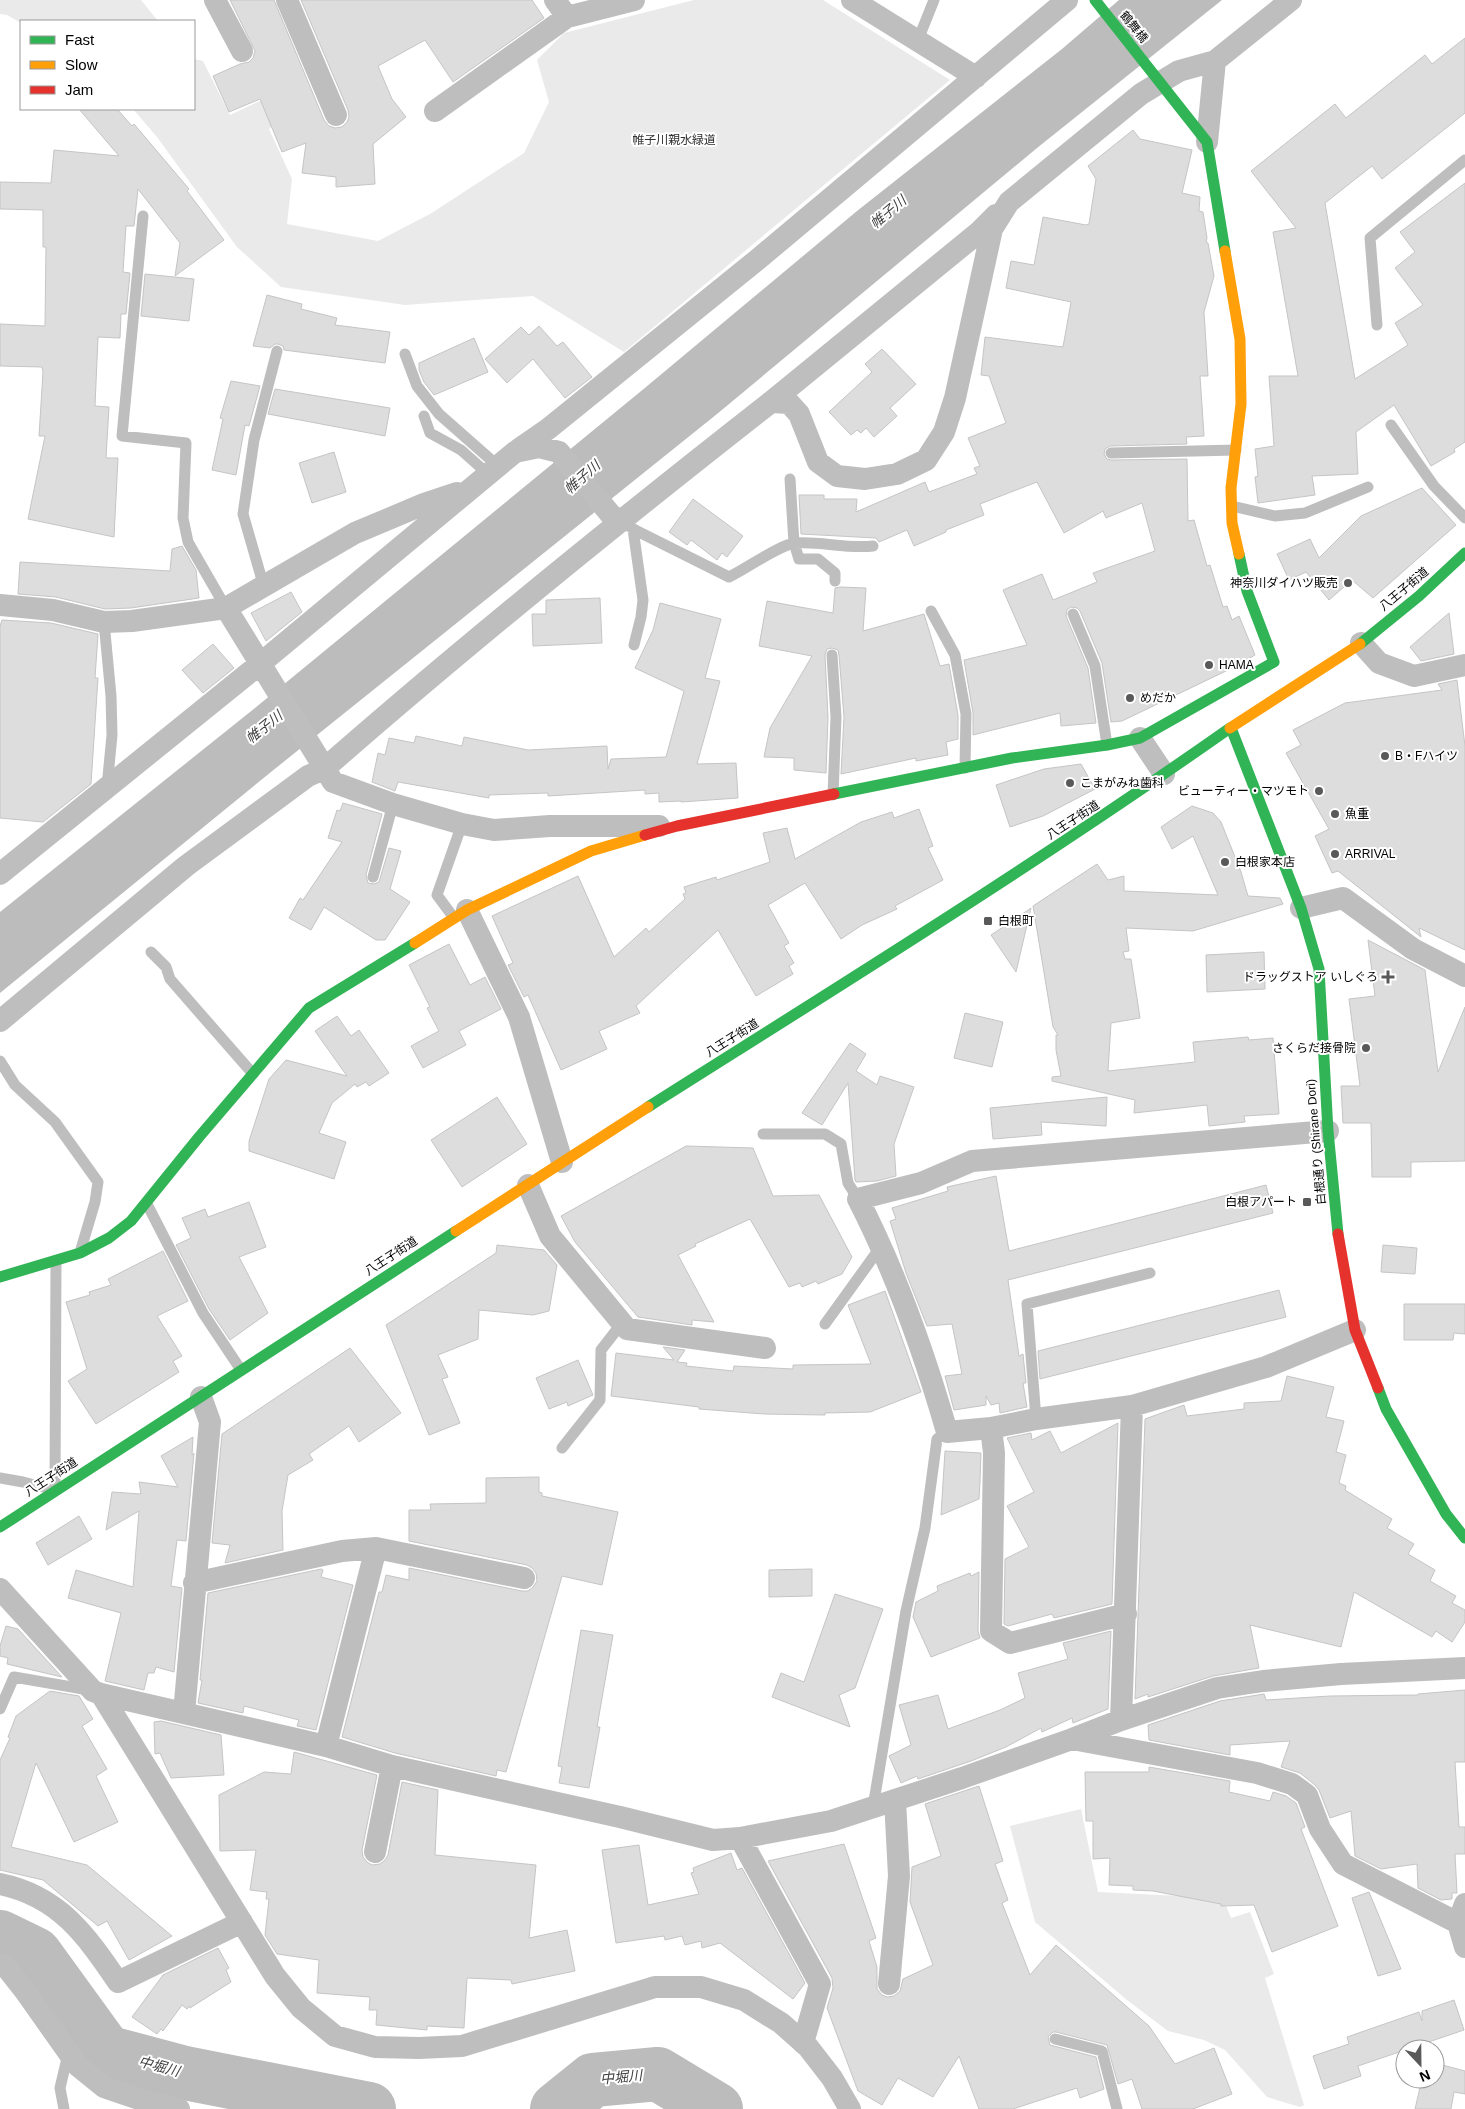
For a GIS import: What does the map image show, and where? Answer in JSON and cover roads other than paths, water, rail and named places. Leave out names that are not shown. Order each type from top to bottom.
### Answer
[{"type":"main road","name":"鶴舞橋","points":[[1095,0],[1207,142]]},
{"type":"main road","points":[[0,1277],[80,1253],[109,1238],[131,1221],[309,1008],[460,914],[591,851],[677,826],[1012,758],[1107,745],[1140,738],[1274,662],[1247,591],[1232,523],[1231,488],[1241,404],[1240,339],[1207,142]]},
{"type":"main road","name":"八王子街道","points":[[0,1527],[562,1162],[982,895],[1164,774],[1361,643],[1419,596],[1465,553]]},
{"type":"main road","name":"白根通り (Shirane Dori)","points":[[1231,728],[1301,908],[1318,969],[1328,1130],[1340,1249],[1354,1330],[1386,1409],[1446,1514],[1465,1538]]},
{"type":"street","points":[[215,0],[242,51]]},
{"type":"street","points":[[287,0],[336,115]]},
{"type":"street","points":[[436,111],[561,9],[634,0]]},
{"type":"street","points":[[852,0],[976,78]]},
{"type":"street","points":[[1,872],[262,665],[493,470],[548,429],[757,260],[1067,0]]},
{"type":"street","points":[[0,1022],[186,866],[322,765],[621,521],[771,402],[979,232],[1009,202],[1141,94],[1157,77],[1215,61],[1291,0]]},
{"type":"street","points":[[1207,142],[1215,61]]},
{"type":"street","points":[[771,402],[789,403],[799,414],[818,462],[837,476],[865,479],[897,474],[926,460],[944,432],[955,398],[992,229],[1009,202]]},
{"type":"street","points":[[515,452],[539,447],[559,452],[621,521]]},
{"type":"street","points":[[0,605],[53,610],[104,622],[132,621],[226,608],[355,533],[424,504],[470,489]]},
{"type":"street","points":[[226,608],[333,782],[394,804],[462,824],[494,830],[550,826],[677,826]]},
{"type":"street","points":[[1361,643],[1379,663],[1414,676],[1465,665]]},
{"type":"street","points":[[1140,738],[1164,774]]},
{"type":"street","points":[[1301,908],[1343,898],[1413,949],[1465,976]]},
{"type":"street","points":[[460,914],[519,1017],[562,1162]]},
{"type":"street","points":[[1328,1130],[972,1161],[921,1183],[858,1199],[882,1245],[928,1368],[947,1432],[991,1428],[1036,1419],[1132,1406],[1266,1367],[1354,1330]]},
{"type":"street","points":[[528,1185],[550,1236],[627,1329],[765,1348]]},
{"type":"street","points":[[184,1713],[194,1583],[210,1422],[201,1396]]},
{"type":"street","points":[[1121,1720],[1132,1406]]},
{"type":"street","points":[[991,1428],[994,1453],[991,1630],[1010,1643],[1126,1614]]},
{"type":"street","points":[[194,1583],[342,1551],[376,1548],[524,1578]]},
{"type":"street","points":[[326,1746],[376,1548]]},
{"type":"street","points":[[0,1589],[97,1692],[275,1976],[301,2008],[335,2036],[375,2046],[419,2048],[462,2046],[655,1987],[701,1987],[744,2000],[781,2023],[803,2043],[832,2078],[850,2109]]},
{"type":"street","points":[[97,1692],[326,1746],[392,1766],[613,1815],[714,1840],[740,1838],[831,1821],[1072,1740],[1121,1720],[1217,1688],[1263,1681],[1341,1674],[1465,1668]]},
{"type":"street","points":[[1072,1740],[1257,1773],[1292,1784],[1307,1795],[1320,1829],[1343,1864],[1461,1913],[1465,1947]]},
{"type":"street","points":[[375,1852],[392,1766]]},
{"type":"street","points":[[889,1984],[899,1876],[895,1800]]},
{"type":"street","points":[[740,1838],[820,1984],[803,2043]]},
{"type":"street","points":[[0,1884],[18,1887],[52,1904],[88,1938],[118,1982],[242,1922]]},
{"type":"street","points":[[0,1964],[7,1968],[78,2066],[104,2087],[145,2101],[179,2109]]},
{"type":"lane","points":[[918,40],[934,0]]},
{"type":"lane","points":[[1377,325],[1370,238],[1465,160]]},
{"type":"lane","points":[[142,216],[122,436],[186,444],[183,518],[188,542],[226,608]]},
{"type":"lane","points":[[264,587],[243,514],[254,440],[277,350]]},
{"type":"lane","points":[[404,354],[417,386],[439,414],[493,470]]},
{"type":"lane","points":[[424,416],[430,433],[493,470]]},
{"type":"lane","points":[[1391,425],[1434,486],[1465,518]]},
{"type":"lane","points":[[1111,453],[1236,450]]},
{"type":"lane","points":[[790,479],[794,543],[799,559],[818,559],[835,573],[835,581]]},
{"type":"lane","points":[[1232,506],[1274,516],[1305,513],[1368,487]]},
{"type":"lane","points":[[621,521],[730,577],[752,566],[763,557],[794,543],[856,548],[873,546]]},
{"type":"lane","points":[[621,521],[643,600],[634,645]]},
{"type":"lane","points":[[931,611],[955,655],[966,714],[965,768]]},
{"type":"lane","points":[[1073,614],[1095,666],[1107,745]]},
{"type":"lane","points":[[104,622],[111,696],[112,735],[107,787]]},
{"type":"lane","points":[[832,655],[836,717],[833,795]]},
{"type":"lane","points":[[373,877],[394,804]]},
{"type":"lane","points":[[460,914],[437,895],[462,824]]},
{"type":"lane","points":[[151,952],[166,967],[170,979],[253,1074]]},
{"type":"lane","points":[[1,1065],[15,1085],[55,1122],[98,1182],[95,1202],[80,1253]]},
{"type":"lane","points":[[763,1134],[825,1134],[837,1141],[841,1144],[848,1183],[858,1199]]},
{"type":"lane","points":[[146,1203],[203,1313],[241,1370]]},
{"type":"lane","points":[[826,1324],[882,1245]]},
{"type":"lane","points":[[0,1478],[55,1490],[56,1261]]},
{"type":"lane","points":[[1036,1419],[1027,1304],[1150,1273]]},
{"type":"lane","points":[[562,1448],[600,1400],[600,1350],[622,1323]]},
{"type":"lane","points":[[873,1807],[906,1611],[925,1528],[937,1439],[947,1432]]},
{"type":"lane","points":[[0,1709],[14,1677],[97,1692]]},
{"type":"lane","points":[[1055,2039],[1102,2052],[1117,2109]]},
{"type":"lane","points":[[64,2109],[60,2088],[69,2053]]},
{"type":"water","name":"帷子川","points":[[1119,0],[1222,0],[1037,148],[717,414],[271,772],[0,993],[0,912],[255,708],[857,211],[1062,49]]},
{"type":"waterway","name":"中堀川","points":[[0,1937],[35,1954],[106,2052],[185,2073],[369,2109]]},
{"type":"waterway","name":"中堀川","points":[[557,2109],[593,2080],[658,2074],[716,2109]]},
{"type":"place","name":"神奈川ダイハツ販売","points":[[1348,583]]},
{"type":"place","name":"HAMA","points":[[1209,665]]},
{"type":"place","name":"めだか","points":[[1130,698]]},
{"type":"place","name":"B・Fハイツ","points":[[1385,756]]},
{"type":"place","name":"こまがみね歯科","points":[[1070,783]]},
{"type":"place","name":"ビューティー・マツモト","points":[[1319,791]]},
{"type":"place","name":"魚重","points":[[1335,814]]},
{"type":"place","name":"ARRIVAL","points":[[1335,854]]},
{"type":"place","name":"白根家本店","points":[[1225,862]]},
{"type":"place","name":"白根町","points":[[988,921]]},
{"type":"place","name":"ドラッグストア いしぐろ","points":[[1388,977]]},
{"type":"place","name":"さくらだ接骨院","points":[[1366,1048]]},
{"type":"place","name":"白根アパート","points":[[1307,1202]]},
{"type":"park label","name":"帷子川親水緑道","points":[[674,140]]}]
